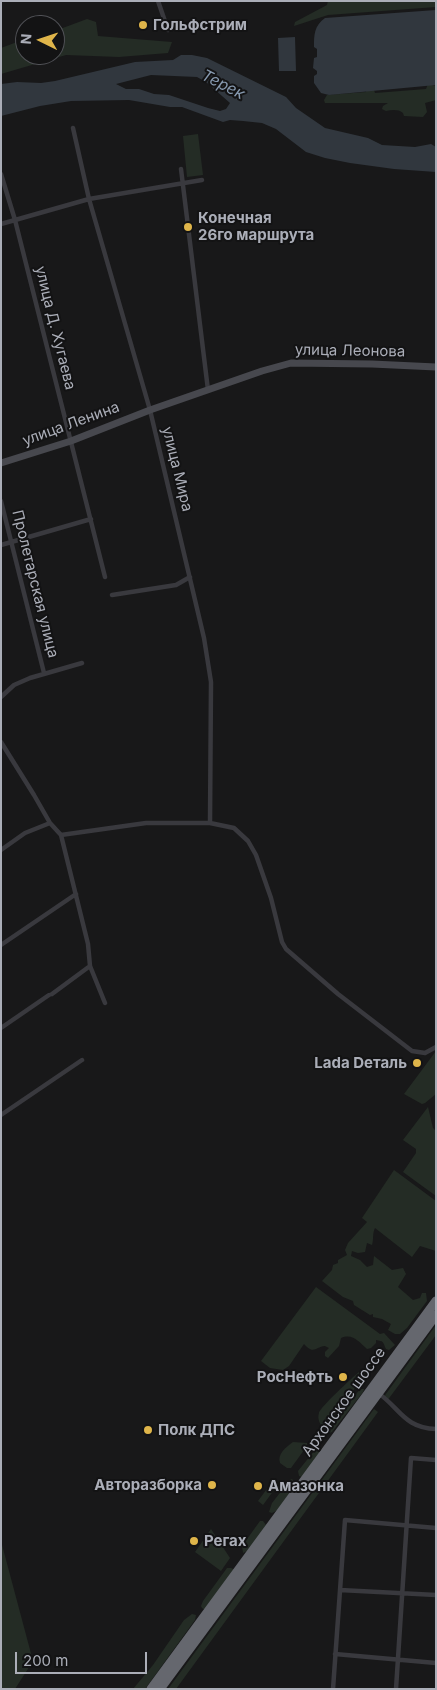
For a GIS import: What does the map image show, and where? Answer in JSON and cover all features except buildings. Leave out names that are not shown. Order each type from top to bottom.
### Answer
[{"type":"highway","name":"Архонское шоссе","points":[[160,1689],[375,1391],[436,1301]]},
{"type":"highway","name":"Архонское шоссе","points":[[151,1689],[292,1498],[436,1315]]},
{"type":"street","points":[[158,1],[168,30]]},
{"type":"street","name":"улица Мира","points":[[73,128],[88,199],[150,410],[204,638],[211,682],[210,823]]},
{"type":"street","points":[[181,169],[207,390]]},
{"type":"street","name":"улица Д. Хугаева","points":[[1,174],[15,220],[105,576]]},
{"type":"street","points":[[1,224],[88,199],[202,180]]},
{"type":"street","name":"улица Леонова","points":[[150,410],[262,371],[291,363],[436,367]]},
{"type":"street","name":"улица Ленина","points":[[1,463],[71,442],[150,410]]},
{"type":"street","name":"Пролетарская улица","points":[[1,501],[44,673]]},
{"type":"street","points":[[1,545],[91,519]]},
{"type":"street","points":[[112,595],[176,585],[190,577]]},
{"type":"street","points":[[1,697],[14,685],[30,678],[82,663]]},
{"type":"street","points":[[1,742],[50,823],[60,835],[88,944],[90,966],[105,1003]]},
{"type":"street","points":[[1,850],[25,833],[50,823]]},
{"type":"street","points":[[60,835],[146,824],[210,823],[225,825],[238,831],[248,841],[256,855],[271,898],[282,942],[286,949],[338,994],[412,1051],[425,1053],[436,1047]]},
{"type":"street","points":[[1,945],[76,894]]},
{"type":"street","points":[[1,1028],[90,966]]},
{"type":"street","points":[[1,1115],[82,1060]]},
{"type":"street","points":[[375,1391],[389,1400],[397,1412],[406,1420],[418,1426],[436,1429]]},
{"type":"street","points":[[396,1689],[411,1458],[436,1460]]},
{"type":"street","points":[[332,1689],[345,1520],[436,1528]]},
{"type":"street","points":[[340,1590],[436,1595]]},
{"type":"street","points":[[335,1654],[436,1663]]},
{"type":"shaded area","points":[[328,1],[436,1],[436,7],[328,15],[294,26],[295,22],[327,5]]},
{"type":"shaded area","points":[[87,19],[96,22],[98,36],[172,42],[168,53],[119,57],[65,55],[65,27]]},
{"type":"shaded area","points":[[15,43],[15,65],[32,65],[1,74],[1,48]]},
{"type":"shaded area","points":[[428,84],[436,86],[436,100],[425,103],[427,112],[423,117],[404,116],[399,111],[386,111],[382,109],[388,103],[325,103],[324,100],[327,95],[366,92],[367,89],[374,90],[375,93],[426,89]]},
{"type":"shaded area","points":[[198,134],[203,175],[187,177],[183,136]]},
{"type":"shaded area","points":[[436,1051],[436,1094],[422,1104],[404,1094]]},
{"type":"shaded area","points":[[428,1107],[433,1128],[436,1131],[436,1196],[403,1172],[416,1153],[416,1149],[403,1140]]},
{"type":"shaded area","points":[[394,1170],[436,1201],[436,1251],[420,1246],[412,1257],[375,1228],[372,1245],[367,1243],[365,1252],[358,1253],[352,1251],[351,1256],[360,1260],[367,1267],[373,1265],[374,1256],[392,1270],[403,1268],[406,1274],[398,1287],[413,1300],[420,1298],[422,1293],[426,1293],[427,1301],[407,1328],[400,1334],[395,1334],[388,1330],[391,1324],[373,1317],[373,1314],[370,1315],[354,1305],[353,1301],[343,1297],[322,1281],[332,1270],[333,1265],[347,1255],[345,1250],[348,1243],[367,1222],[362,1218]]},
{"type":"shaded area","points":[[316,1287],[380,1334],[384,1333],[395,1345],[389,1350],[386,1349],[382,1342],[376,1340],[376,1343],[371,1348],[367,1349],[356,1339],[345,1337],[341,1338],[339,1346],[328,1358],[325,1356],[325,1352],[329,1348],[325,1346],[312,1350],[304,1344],[289,1366],[283,1370],[270,1368],[261,1361]]},
{"type":"shaded area","points":[[436,1325],[436,1335],[387,1401],[383,1398]]},
{"type":"shaded area","points":[[372,1362],[373,1364],[326,1427],[323,1428],[318,1417],[321,1409],[343,1386]]},
{"type":"shaded area","points":[[360,1389],[364,1389],[363,1392],[332,1432],[329,1433],[329,1430]]},
{"type":"shaded area","points":[[374,1409],[378,1412],[176,1689],[168,1689]]},
{"type":"shaded area","points":[[293,1442],[307,1443],[307,1446],[291,1468],[287,1468],[279,1460],[285,1448]]},
{"type":"shaded area","points":[[315,1450],[320,1453],[302,1477],[299,1476],[298,1471]]},
{"type":"shaded area","points":[[292,1479],[296,1484],[283,1505],[272,1513],[269,1512],[272,1503]]},
{"type":"shaded area","points":[[272,1482],[277,1486],[263,1505],[258,1501]]},
{"type":"shaded area","points":[[260,1521],[263,1521],[266,1525],[249,1550],[243,1553],[242,1546]]},
{"type":"shaded area","points":[[211,1529],[230,1558],[221,1571],[195,1552]]},
{"type":"shaded area","points":[[1,1541],[33,1661],[15,1689],[1,1689]]},
{"type":"shaded area","points":[[227,1568],[235,1570],[205,1610],[201,1606],[203,1601]]},
{"type":"shaded area","points":[[192,1614],[196,1615],[195,1620],[145,1689],[133,1689],[153,1665],[184,1620]]},
{"type":"water","points":[[436,10],[436,85],[329,95],[321,93],[314,83],[314,76],[317,74],[317,71],[313,68],[314,58],[317,57],[317,49],[314,47],[315,35],[319,24],[325,18]]},
{"type":"water","points":[[295,37],[296,71],[279,71],[278,38]]},
{"type":"water","name":"Терек","points":[[181,55],[207,58],[286,97],[296,108],[325,128],[368,138],[382,145],[415,147],[431,144],[436,147],[436,172],[394,169],[325,158],[306,152],[276,129],[262,123],[230,120],[223,122],[182,107],[170,107],[129,100],[71,101],[40,106],[1,116],[1,84],[17,82],[41,83],[135,62],[173,60]],"holes":[[[151,75],[197,77],[206,82],[230,103],[226,109],[220,111],[169,95],[154,94],[139,89],[126,89],[116,84]]]},
{"type":"place","name":"Гольфстрим","points":[[143,25]]},
{"type":"place","name":"Конечная 26го маршрута","points":[[188,227]]},
{"type":"place","name":"Lada Dеталь","points":[[417,1063]]},
{"type":"place","name":"РосНефть","points":[[343,1377]]},
{"type":"place","name":"Полк ДПС","points":[[148,1430]]},
{"type":"place","name":"Авторазборка","points":[[212,1485]]},
{"type":"place","name":"Амазонка","points":[[258,1486]]},
{"type":"place","name":"Регах","points":[[194,1541]]}]
